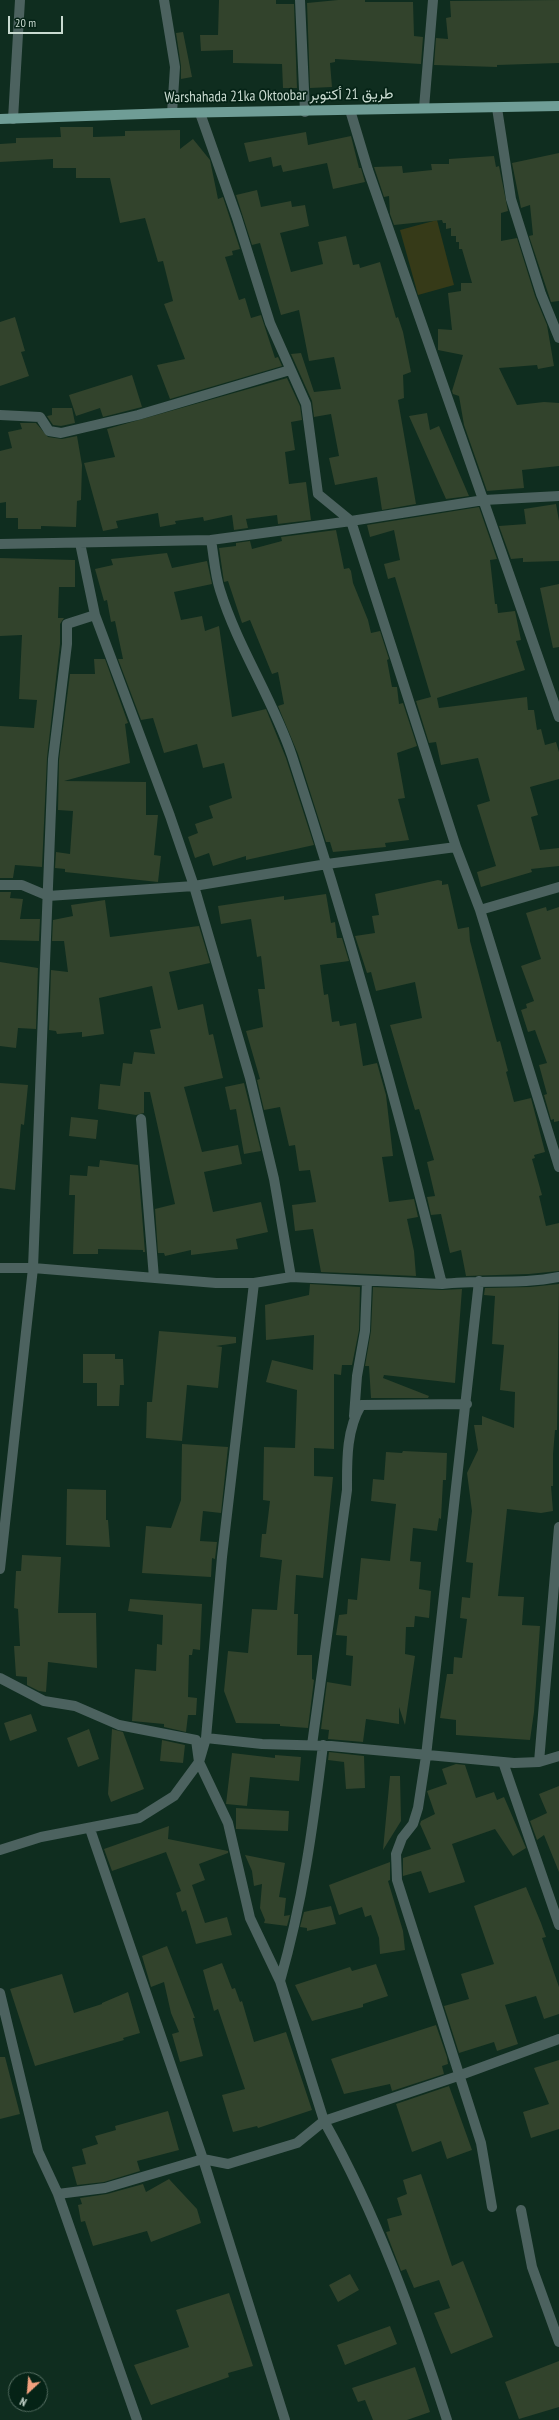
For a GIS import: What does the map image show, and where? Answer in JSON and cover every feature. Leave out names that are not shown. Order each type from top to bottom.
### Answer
[{"type":"main road","name":"Warshahada 21ka Oktoobar طريق 21 أكتوبر","points":[[0,120],[172,113],[200,114],[559,106]]},
{"type":"street","points":[[13,119],[20,0]]},
{"type":"street","points":[[164,0],[175,67],[172,113]]},
{"type":"street","points":[[300,0],[305,112]]},
{"type":"street","points":[[424,108],[433,0]]},
{"type":"street","points":[[497,108],[511,199],[541,294],[559,338]]},
{"type":"street","points":[[350,110],[368,170],[559,717]]},
{"type":"street","points":[[200,114],[237,218],[270,324],[306,404],[318,494],[351,522],[456,847],[480,910],[559,1167]]},
{"type":"street","points":[[0,414],[40,417],[49,431],[61,433],[138,415],[290,370]]},
{"type":"street","points":[[0,544],[211,540],[351,522],[484,500],[559,496]]},
{"type":"street","points":[[211,540],[220,590],[236,631],[281,724],[327,864],[354,960],[386,1064],[442,1284]]},
{"type":"street","points":[[80,543],[94,615],[146,748],[194,886],[250,1078],[274,1179],[291,1277]]},
{"type":"street","points":[[0,1570],[33,1268],[53,759],[67,644],[67,624],[94,615]]},
{"type":"street","points":[[0,885],[22,885],[48,896],[194,886],[327,864],[456,847]]},
{"type":"street","points":[[480,910],[559,887]]},
{"type":"street","points":[[141,1120],[154,1278]]},
{"type":"street","points":[[0,1268],[33,1268],[154,1278],[254,1283],[291,1277],[442,1284],[479,1282],[537,1282],[559,1277]]},
{"type":"street","points":[[312,1745],[347,1490],[347,1454],[354,1418],[357,1376],[365,1331],[368,1280]]},
{"type":"street","points":[[479,1282],[467,1404],[426,1756],[418,1808],[413,1824],[402,1838],[396,1854],[397,1880],[458,2076],[481,2143],[492,2207]]},
{"type":"street","points":[[0,1850],[41,1837],[90,1829],[139,1818],[174,1796],[199,1762],[206,1738],[222,1557],[254,1283]]},
{"type":"street","points":[[354,1418],[361,1406],[467,1404]]},
{"type":"street","points":[[539,1762],[559,1527]]},
{"type":"street","points":[[0,1678],[44,1702],[74,1706],[119,1725],[196,1740],[199,1762],[228,1823],[250,1918],[280,1981],[324,2121],[349,2165],[385,2250],[430,2367],[448,2420]]},
{"type":"street","points":[[206,1738],[262,1744],[323,1745],[426,1756],[503,1762],[539,1762],[559,1756]]},
{"type":"street","points":[[280,1981],[296,1925],[309,1859],[323,1745]]},
{"type":"street","points":[[503,1762],[559,1925]]},
{"type":"street","points":[[90,1829],[203,2159],[285,2420]]},
{"type":"street","points":[[0,1993],[38,2151],[58,2194],[137,2420]]},
{"type":"street","points":[[58,2194],[104,2188],[203,2159],[228,2164],[297,2143],[324,2121],[458,2076],[559,2039]]},
{"type":"street","points":[[521,2210],[532,2267],[559,2342]]},
{"type":"green space","points":[[437,220],[454,285],[418,295],[400,230]]},
{"type":"building","points":[[219,0],[276,0],[276,4],[294,4],[297,88],[283,88],[282,64],[233,63],[233,50],[201,51],[200,35],[218,35]]},
{"type":"building","points":[[338,0],[365,0],[365,2],[413,2],[414,36],[423,37],[421,64],[335,59],[335,62],[330,63],[332,87],[310,88],[307,3]]},
{"type":"building","points":[[559,0],[559,63],[497,65],[497,67],[434,65],[436,38],[448,39],[446,18],[451,17],[450,1]]},
{"type":"building","points":[[183,32],[192,77],[181,79],[181,66],[176,33]]},
{"type":"building","points":[[60,127],[93,127],[93,137],[125,136],[125,131],[180,130],[180,149],[193,139],[210,160],[218,199],[223,197],[240,249],[232,251],[233,255],[225,257],[239,300],[245,298],[251,318],[261,315],[275,358],[278,357],[282,366],[170,399],[157,365],[185,359],[164,304],[173,301],[163,261],[158,262],[145,218],[120,223],[110,178],[76,178],[76,168],[53,168],[53,159],[0,162],[0,144],[16,143],[16,138],[61,137]]},
{"type":"building","points":[[306,132],[308,145],[351,136],[359,168],[361,168],[365,182],[333,189],[327,163],[283,172],[281,165],[273,167],[271,157],[249,162],[244,143]]},
{"type":"building","points":[[559,153],[559,301],[551,302],[529,236],[533,235],[530,205],[521,208],[512,163]]},
{"type":"building","points":[[494,156],[496,167],[499,166],[508,211],[501,213],[501,241],[517,238],[535,296],[547,325],[554,366],[538,369],[537,365],[499,368],[517,405],[544,402],[559,403],[559,466],[522,470],[524,488],[487,491],[464,425],[459,396],[453,394],[452,391],[463,355],[438,350],[438,329],[452,330],[448,293],[461,291],[461,283],[472,283],[462,249],[459,249],[459,242],[456,242],[456,236],[451,236],[451,228],[446,229],[446,223],[443,223],[442,220],[394,225],[390,214],[389,196],[384,197],[374,167],[402,166],[403,173],[432,170],[431,164],[449,164],[449,159]]},
{"type":"building","points":[[257,190],[261,207],[291,201],[292,207],[305,205],[309,226],[280,233],[291,272],[323,264],[318,242],[346,236],[353,265],[359,264],[360,268],[380,262],[396,318],[398,317],[403,332],[411,372],[403,375],[404,398],[398,400],[416,504],[382,510],[377,477],[335,485],[329,458],[339,456],[331,414],[314,417],[312,401],[291,354],[301,353],[314,392],[341,389],[334,357],[309,361],[299,310],[281,315],[260,243],[252,245],[236,195]]},
{"type":"building","points":[[15,317],[25,351],[21,352],[29,376],[0,386],[0,322]]},
{"type":"building","points":[[132,375],[142,407],[103,417],[100,408],[76,416],[69,395]]},
{"type":"building","points":[[287,378],[300,406],[302,420],[291,422],[295,450],[285,452],[289,484],[306,482],[311,520],[278,524],[277,515],[246,519],[248,528],[234,530],[232,515],[204,521],[203,517],[175,521],[176,524],[160,527],[158,513],[116,521],[118,528],[103,531],[84,463],[115,457],[107,429]]},
{"type":"building","points":[[52,408],[72,408],[75,423],[61,426],[53,425],[47,416],[52,415]]},
{"type":"building","points":[[427,413],[430,430],[439,426],[469,496],[446,499],[409,416]]},
{"type":"building","points":[[20,423],[36,423],[48,437],[62,439],[77,436],[82,465],[81,500],[77,501],[76,527],[41,526],[41,529],[18,529],[18,518],[6,518],[6,502],[0,503],[0,451],[12,448],[8,432],[22,429]]},
{"type":"building","points":[[556,504],[559,521],[559,561],[523,562],[523,558],[511,559],[499,526],[526,524],[524,509]]},
{"type":"building","points":[[479,507],[497,559],[490,560],[495,604],[497,604],[498,613],[515,611],[521,640],[516,641],[525,670],[437,698],[439,708],[527,697],[528,710],[534,710],[537,730],[541,729],[545,745],[556,742],[559,752],[559,779],[530,787],[538,815],[531,817],[540,850],[559,848],[559,866],[531,869],[532,872],[481,887],[477,872],[496,866],[477,805],[490,801],[478,758],[441,765],[436,742],[429,743],[416,701],[431,697],[395,577],[388,579],[384,564],[400,560],[394,530],[370,537],[367,525]]},
{"type":"building","points":[[336,530],[344,569],[349,568],[351,571],[353,583],[368,620],[371,633],[380,631],[389,659],[387,660],[392,687],[397,687],[399,704],[403,703],[417,746],[397,753],[405,798],[398,799],[409,840],[385,843],[386,847],[333,852],[330,842],[326,842],[298,754],[278,706],[284,704],[278,672],[272,674],[250,620],[242,623],[228,581],[224,582],[219,548],[236,546],[236,543],[250,541],[252,549],[282,541],[281,537]]},
{"type":"building","points":[[167,553],[172,568],[207,561],[212,584],[174,592],[181,620],[202,616],[205,631],[219,626],[232,717],[266,709],[286,758],[314,845],[246,860],[246,856],[213,866],[209,853],[195,858],[188,837],[198,833],[195,824],[213,818],[209,806],[232,798],[224,763],[203,768],[197,744],[164,753],[153,718],[141,720],[118,659],[123,659],[115,621],[111,622],[107,600],[104,601],[95,569],[113,565],[111,559]]},
{"type":"building","points":[[0,558],[75,560],[75,587],[59,587],[58,618],[64,618],[60,624],[60,644],[47,758],[42,867],[15,865],[13,878],[0,878],[0,726],[34,728],[37,700],[19,699],[22,635],[0,636]]},
{"type":"building","points":[[559,584],[559,647],[553,648],[540,588]]},
{"type":"building","points":[[94,659],[105,659],[128,723],[125,724],[130,763],[64,781],[146,782],[146,815],[158,815],[154,855],[161,856],[158,882],[65,872],[65,869],[55,868],[56,852],[70,854],[73,811],[58,810],[59,760],[70,674],[95,674]]},
{"type":"building","points":[[438,880],[442,881],[442,885],[448,884],[458,929],[469,927],[470,941],[497,1042],[500,1041],[514,1102],[531,1098],[545,1152],[534,1155],[535,1158],[532,1159],[542,1195],[539,1196],[546,1226],[559,1223],[559,1271],[529,1274],[466,1276],[461,1250],[450,1253],[441,1214],[431,1215],[427,1197],[435,1196],[427,1162],[434,1160],[419,1109],[415,1110],[390,1025],[422,1018],[415,982],[376,991],[371,972],[367,973],[355,936],[375,933],[372,916],[379,915],[375,894]]},
{"type":"building","points":[[0,892],[11,892],[10,898],[23,899],[20,919],[40,919],[39,941],[0,940]]},
{"type":"building","points":[[326,894],[331,923],[335,922],[337,938],[342,938],[349,961],[320,965],[324,995],[328,994],[332,1022],[339,1021],[340,1026],[356,1023],[363,1066],[377,1063],[386,1095],[393,1156],[382,1157],[389,1202],[414,1199],[418,1217],[407,1219],[414,1251],[416,1276],[321,1272],[313,1229],[295,1231],[292,1205],[316,1202],[310,1170],[299,1171],[295,1145],[289,1146],[280,1107],[264,1110],[257,1080],[260,1079],[246,1031],[263,1027],[258,989],[265,989],[261,956],[257,957],[251,919],[221,924],[218,906],[284,896],[284,900]]},
{"type":"building","points":[[105,900],[110,937],[199,926],[210,963],[169,972],[178,1010],[203,1004],[209,1035],[213,1034],[223,1078],[184,1087],[202,1152],[238,1145],[242,1164],[204,1172],[213,1212],[261,1202],[268,1232],[236,1239],[238,1249],[191,1255],[191,1250],[165,1256],[164,1253],[158,1253],[155,1209],[175,1204],[150,1092],[144,1092],[144,1113],[136,1115],[98,1109],[100,1084],[120,1086],[123,1063],[132,1064],[134,1052],[155,1054],[150,1030],[161,1028],[152,986],[99,998],[104,1034],[82,1037],[82,1032],[57,1034],[56,1031],[49,1030],[51,970],[68,972],[64,941],[52,941],[53,920],[73,916],[71,905]]},
{"type":"building","points":[[546,907],[547,911],[559,907],[559,1121],[554,1122],[554,1119],[551,1120],[544,1095],[547,1094],[539,1065],[547,1063],[535,1030],[528,1032],[521,1010],[527,1008],[526,1004],[534,1001],[521,966],[541,959],[526,913]]},
{"type":"building","points":[[0,962],[38,968],[36,1029],[18,1028],[16,1048],[0,1046]]},
{"type":"building","points":[[0,1083],[28,1085],[24,1125],[21,1124],[15,1190],[0,1188]]},
{"type":"building","points":[[244,1083],[261,1151],[244,1154],[236,1109],[230,1110],[225,1087]]},
{"type":"building","points":[[71,1117],[98,1120],[96,1139],[69,1136]]},
{"type":"building","points":[[100,1160],[138,1165],[145,1252],[143,1252],[143,1250],[98,1249],[98,1254],[73,1254],[75,1195],[69,1195],[70,1175],[87,1176],[88,1166],[99,1167]]},
{"type":"building","points":[[310,1284],[360,1287],[359,1330],[352,1365],[342,1365],[341,1375],[334,1374],[334,1449],[314,1448],[314,1476],[333,1477],[323,1578],[296,1575],[294,1614],[298,1614],[297,1655],[312,1655],[312,1679],[314,1680],[308,1728],[280,1726],[280,1724],[236,1723],[224,1691],[228,1651],[248,1653],[252,1609],[277,1610],[282,1560],[260,1557],[262,1534],[266,1534],[270,1501],[263,1500],[264,1447],[295,1448],[297,1390],[266,1382],[272,1360],[313,1370],[314,1335],[266,1340],[265,1305],[309,1295]]},
{"type":"building","points":[[559,1284],[557,1430],[555,1430],[553,1454],[553,1486],[551,1486],[553,1511],[541,1513],[507,1509],[498,1596],[524,1597],[522,1625],[540,1626],[534,1712],[530,1740],[456,1735],[456,1720],[440,1718],[447,1674],[453,1674],[454,1657],[462,1658],[467,1619],[460,1618],[462,1597],[470,1598],[473,1563],[466,1562],[472,1511],[467,1473],[478,1450],[474,1425],[482,1425],[482,1416],[514,1428],[515,1392],[500,1390],[504,1345],[492,1344],[495,1296],[484,1295],[485,1288],[530,1287]]},
{"type":"building","points":[[373,1287],[442,1290],[462,1289],[455,1383],[384,1375],[383,1378],[429,1396],[428,1398],[371,1398],[369,1366],[365,1366],[371,1331]]},
{"type":"building","points":[[159,1331],[236,1337],[236,1343],[216,1346],[222,1347],[218,1388],[187,1385],[182,1441],[146,1438],[147,1402],[152,1402]]},
{"type":"building","points":[[83,1354],[115,1354],[115,1359],[123,1359],[124,1385],[120,1385],[119,1406],[97,1406],[97,1383],[83,1383]]},
{"type":"building","points":[[182,1444],[228,1447],[221,1513],[203,1511],[200,1541],[217,1542],[215,1559],[212,1558],[211,1577],[142,1573],[146,1526],[171,1528],[181,1500]]},
{"type":"building","points":[[403,1451],[447,1453],[446,1480],[443,1480],[441,1519],[439,1518],[437,1531],[413,1528],[410,1561],[421,1562],[419,1589],[431,1591],[429,1618],[415,1616],[414,1627],[406,1627],[405,1654],[415,1656],[405,1725],[399,1707],[399,1724],[366,1719],[363,1742],[328,1739],[329,1730],[321,1729],[327,1682],[351,1686],[353,1656],[346,1655],[347,1636],[336,1635],[339,1615],[347,1614],[348,1599],[357,1600],[361,1558],[390,1561],[396,1504],[371,1501],[373,1479],[384,1480],[386,1452],[402,1453]]},
{"type":"building","points":[[67,1489],[106,1490],[106,1520],[108,1520],[110,1547],[66,1545]]},
{"type":"building","points":[[22,1555],[61,1557],[58,1613],[96,1613],[97,1668],[48,1662],[46,1692],[39,1691],[27,1685],[27,1677],[16,1676],[14,1646],[20,1646],[18,1609],[14,1608],[16,1571],[21,1571]]},
{"type":"building","points":[[130,1599],[202,1604],[200,1650],[193,1649],[192,1655],[189,1655],[188,1697],[197,1698],[196,1715],[188,1715],[186,1732],[164,1727],[164,1724],[132,1721],[135,1669],[156,1671],[157,1644],[162,1645],[163,1615],[128,1611]]},
{"type":"building","points":[[31,1714],[37,1731],[10,1741],[4,1723]]},
{"type":"building","points":[[89,1729],[99,1759],[78,1767],[67,1738]]},
{"type":"building","points":[[112,1729],[123,1732],[144,1789],[111,1802],[108,1794]]},
{"type":"building","points":[[162,1740],[185,1745],[183,1763],[160,1761]]},
{"type":"building","points":[[329,1752],[364,1756],[365,1788],[346,1789],[344,1762],[328,1760]]},
{"type":"building","points":[[232,1753],[275,1758],[275,1755],[301,1757],[299,1781],[250,1777],[247,1806],[226,1804]]},
{"type":"building","points":[[456,1764],[465,1765],[476,1798],[494,1792],[497,1800],[504,1797],[526,1848],[513,1856],[495,1829],[452,1844],[465,1882],[429,1893],[421,1871],[403,1876],[403,1858],[431,1849],[420,1824],[421,1821],[435,1814],[427,1791],[447,1784],[442,1769]]},
{"type":"building","points":[[390,1776],[400,1776],[401,1821],[383,1850]]},
{"type":"building","points":[[559,1786],[559,1872],[544,1835],[537,1840],[530,1821],[547,1813],[539,1794]]},
{"type":"building","points":[[236,1808],[289,1811],[288,1831],[236,1829]]},
{"type":"building","points":[[169,1826],[168,1839],[228,1851],[228,1853],[199,1864],[205,1880],[192,1885],[205,1923],[227,1917],[232,1935],[196,1944],[186,1910],[182,1912],[176,1893],[181,1891],[166,1852],[112,1871],[104,1849]]},
{"type":"building","points":[[245,1855],[285,1863],[279,1897],[286,1898],[284,1916],[290,1915],[287,1926],[264,1923],[265,1920],[260,1908],[262,1884],[254,1886],[252,1871]]},
{"type":"building","points":[[390,1862],[390,1880],[388,1881],[403,1931],[405,1950],[380,1954],[379,1938],[371,1915],[365,1917],[362,1907],[339,1915],[329,1885]]},
{"type":"building","points":[[526,1887],[546,1937],[542,1938],[559,1987],[559,2014],[544,2019],[536,1996],[505,2005],[518,2044],[497,2051],[494,2042],[459,2053],[444,2006],[469,1999],[461,1974],[494,1964],[474,1906]]},
{"type":"building","points":[[331,1906],[336,1924],[307,1931],[307,1928],[300,1927],[304,1912]]},
{"type":"building","points":[[167,1946],[195,2018],[193,2018],[203,2056],[180,2062],[172,2034],[179,2032],[171,2013],[164,1982],[151,1987],[142,1956]]},
{"type":"building","points":[[222,1963],[232,1989],[235,1988],[240,2002],[242,2001],[254,2042],[286,2032],[312,2110],[258,2128],[257,2126],[233,2132],[222,2095],[245,2089],[218,2009],[214,2011],[203,1970]]},
{"type":"building","points":[[376,1964],[388,1996],[363,2004],[363,2007],[312,2021],[295,1985],[350,1967],[352,1971]]},
{"type":"building","points":[[62,1974],[74,2013],[102,2004],[128,1992],[140,2033],[123,2038],[124,2040],[35,2066],[10,1989]]},
{"type":"building","points":[[436,2025],[447,2057],[448,2064],[442,2066],[444,2074],[392,2091],[390,2084],[344,2094],[331,2059]]},
{"type":"building","points":[[0,2057],[5,2057],[20,2114],[0,2119]]},
{"type":"building","points":[[559,2060],[559,2129],[531,2138],[523,2112],[549,2104],[534,2068]]},
{"type":"building","points":[[449,2086],[472,2150],[447,2159],[441,2141],[412,2152],[396,2104]]},
{"type":"building","points":[[168,2111],[179,2150],[137,2161],[140,2171],[104,2182],[77,2185],[72,2167],[86,2164],[82,2149],[98,2144],[95,2136],[116,2130],[115,2126]]},
{"type":"building","points":[[421,2174],[452,2266],[463,2261],[493,2337],[451,2354],[434,2313],[450,2308],[439,2280],[414,2288],[406,2269],[401,2271],[386,2232],[390,2231],[387,2219],[402,2215],[397,2198],[407,2194],[403,2180]]},
{"type":"building","points":[[169,2179],[197,2209],[201,2223],[151,2242],[147,2231],[93,2246],[85,2221],[81,2222],[78,2205],[82,2204],[80,2198],[107,2194],[143,2184],[146,2192]]},
{"type":"building","points":[[350,2274],[359,2290],[338,2302],[329,2285]]},
{"type":"building","points":[[229,2293],[253,2366],[228,2373],[229,2377],[151,2405],[134,2365],[189,2347],[176,2310]]},
{"type":"building","points":[[390,2326],[397,2344],[345,2365],[337,2345]]},
{"type":"building","points":[[559,2361],[559,2407],[519,2419],[505,2382]]},
{"type":"building","points":[[415,2367],[430,2412],[407,2420],[373,2420],[365,2400],[358,2402],[352,2388]]}]
